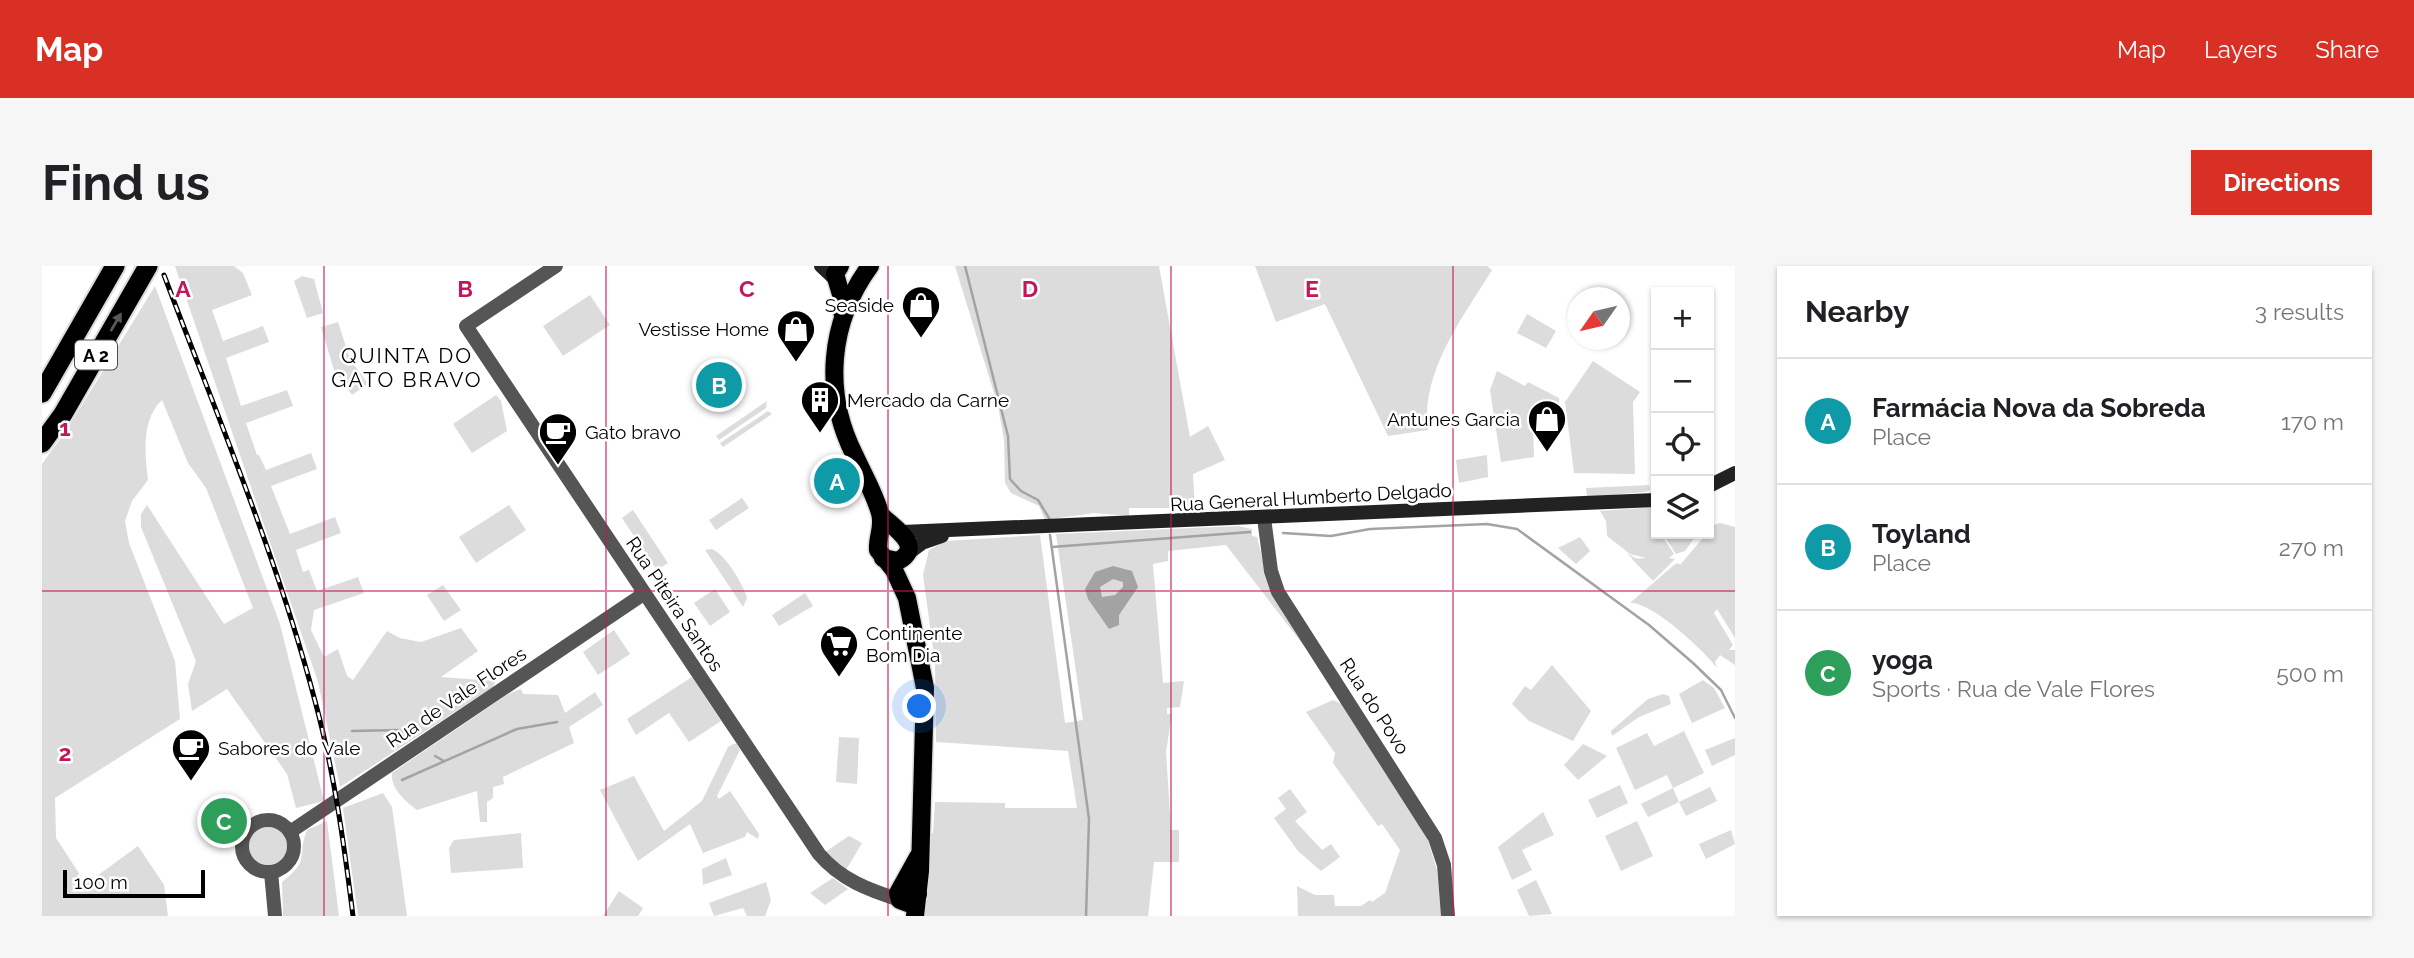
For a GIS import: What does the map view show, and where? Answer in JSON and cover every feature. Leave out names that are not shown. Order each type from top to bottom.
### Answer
[{"type":"highway","name":"A 2","points":[[42,393],[115,266]]},
{"type":"highway","name":"A 2","points":[[42,443],[63,414],[148,266]]},
{"type":"main road","points":[[821,266],[851,275],[832,368],[835,387],[847,407],[864,458],[865,472],[881,515],[893,533],[908,540],[905,556],[907,598],[925,688],[918,857],[907,896],[915,916]]},
{"type":"main road","points":[[1714,484],[1732,475]]},
{"type":"main road","name":"Rua General Humberto Delgado","points":[[893,533],[1651,500]]},
{"type":"main road","name":"Rua General Humberto Delgado","points":[[905,556],[922,543],[967,530]]},
{"type":"main road","points":[[893,533],[878,550],[894,570],[907,598]]},
{"type":"main road","points":[[883,558],[892,562],[905,556]]},
{"type":"street","name":"Rua Piteira Santos","points":[[556,266],[466,326],[812,846],[835,871],[866,889],[907,896]]},
{"type":"street","name":"Rua do Povo","points":[[1264,518],[1271,571],[1278,592],[1435,838],[1444,865],[1448,916]]},
{"type":"street","name":"Rua de Vale Flores","points":[[290,832],[639,597],[642,591]]},
{"type":"street","points":[[277,822],[290,832],[294,844],[292,857],[283,867],[271,872],[261,871],[245,857],[243,846],[246,834],[253,825],[277,822]]},
{"type":"street","points":[[271,872],[275,916]]},
{"type":"shaded area","points":[[175,266],[234,266],[243,273],[252,295],[212,310],[223,341],[263,326],[269,342],[226,358],[241,406],[287,390],[293,406],[246,423],[257,455],[266,470],[311,453],[317,469],[271,486],[290,534],[335,517],[341,533],[296,550],[303,572],[309,570],[317,591],[358,577],[364,593],[314,610],[311,630],[324,657],[338,649],[347,676],[353,680],[387,631],[400,638],[421,642],[461,628],[478,651],[441,677],[496,681],[493,687],[340,787],[318,682]]},
{"type":"shaded area","points":[[955,266],[1159,266],[1190,437],[1208,426],[1225,460],[1193,474],[1195,508],[1129,508],[1129,516],[1094,513],[1045,520],[1039,506],[1011,493],[1005,483],[1004,440],[998,406]]},
{"type":"shaded area","points":[[1255,266],[1487,266],[1492,270],[1457,326],[1437,367],[1427,409],[1428,430],[1388,436],[1325,304],[1276,322]]},
{"type":"shaded area","points":[[302,276],[314,279],[323,313],[307,318],[294,281]]},
{"type":"shaded area","points":[[155,286],[280,624],[324,801],[296,808],[287,774],[227,689],[192,711],[188,684],[196,661],[141,527],[141,514],[147,505],[224,624],[253,608],[206,488],[188,463],[162,400],[151,417],[146,437],[148,480],[132,501],[125,521],[129,543],[175,661],[180,719],[55,798],[56,838],[86,884],[138,846],[164,885],[168,916],[42,916],[42,464],[66,431]]},
{"type":"shaded area","points":[[590,295],[610,325],[563,356],[543,326]]},
{"type":"shaded area","points":[[1527,314],[1556,331],[1546,348],[1517,333]]},
{"type":"shaded area","points":[[338,322],[350,359],[368,384],[352,395],[334,370],[321,327]]},
{"type":"shaded area","points":[[1593,361],[1640,392],[1633,402],[1635,474],[1574,473],[1565,402]]},
{"type":"shaded area","points":[[1497,371],[1525,386],[1528,382],[1559,398],[1561,427],[1533,431],[1534,457],[1501,462],[1490,390]]},
{"type":"shaded area","points":[[496,395],[501,401],[507,431],[472,453],[453,424]]},
{"type":"shaded area","points":[[767,401],[766,408],[719,440],[716,436]]},
{"type":"shaded area","points":[[768,411],[772,414],[723,447],[720,443]]},
{"type":"shaded area","points":[[1487,455],[1488,477],[1459,483],[1456,460]]},
{"type":"shaded area","points":[[1649,485],[1650,490],[1645,492],[1587,497],[1586,488]]},
{"type":"shaded area","points":[[742,498],[749,508],[716,530],[709,520]]},
{"type":"shaded area","points":[[509,505],[526,530],[476,563],[459,537]]},
{"type":"shaded area","points":[[1651,507],[1651,539],[1654,539],[1654,542],[1655,539],[1664,539],[1674,554],[1669,558],[1675,559],[1653,581],[1631,558],[1634,558],[1627,553],[1636,558],[1646,558],[1630,554],[1607,536],[1606,521],[1600,511]]},
{"type":"shaded area","points":[[633,510],[668,563],[657,570],[622,518]]},
{"type":"shaded area","points":[[1720,523],[1735,527],[1735,638],[1717,609],[1714,613],[1733,645],[1729,650],[1735,650],[1735,665],[1720,655],[1715,662],[1717,668],[1666,620],[1653,611],[1630,603],[1674,565],[1680,565],[1702,539],[1714,539],[1714,525]]},
{"type":"shaded area","points":[[1238,526],[1252,529],[1252,536],[1257,537],[1272,596],[1314,659],[1226,545],[1168,551],[1168,561],[1153,564],[1163,683],[1184,681],[1180,707],[1167,708],[1167,714],[1172,714],[1166,752],[1171,830],[1179,830],[1179,862],[1154,862],[1148,916],[924,916],[927,833],[933,833],[935,802],[1005,803],[1005,808],[1077,808],[1068,751],[936,742],[935,663],[923,575],[929,550],[946,541],[1040,535],[1065,723],[1083,720],[1056,534]]},
{"type":"shaded area","points":[[1580,537],[1590,551],[1576,564],[1558,548]]},
{"type":"shaded area","points":[[1666,539],[1693,539],[1685,551],[1676,554]]},
{"type":"shaded area","points":[[712,549],[728,563],[742,585],[747,598],[743,607],[705,550]]},
{"type":"shaded area","points":[[1113,566],[1132,571],[1138,587],[1119,615],[1119,625],[1109,629],[1088,599],[1085,589],[1095,572]],"holes":[[[1113,579],[1123,582],[1123,587],[1115,595],[1102,597],[1100,587]]]},
{"type":"shaded area","points":[[443,585],[461,610],[444,621],[427,595]]},
{"type":"shaded area","points":[[715,589],[730,612],[710,626],[694,603]]},
{"type":"shaded area","points":[[805,593],[813,606],[779,626],[772,615]]},
{"type":"shaded area","points":[[614,630],[630,654],[598,675],[583,652]]},
{"type":"shaded area","points":[[1552,665],[1591,711],[1573,741],[1529,721],[1512,704],[1525,686],[1531,690]]},
{"type":"shaded area","points":[[692,677],[721,721],[689,742],[669,713],[636,735],[627,719]]},
{"type":"shaded area","points":[[1703,680],[1714,688],[1725,708],[1692,723],[1679,694]]},
{"type":"shaded area","points":[[521,689],[523,694],[558,695],[565,713],[595,692],[603,705],[569,727],[574,743],[503,777],[504,784],[493,787],[493,798],[487,802],[487,822],[480,822],[477,791],[417,810],[404,799],[396,789],[392,773],[508,694]]},
{"type":"shaded area","points":[[1663,694],[1669,696],[1671,704],[1639,717],[1612,736],[1611,731],[1648,699]]},
{"type":"shaded area","points":[[1333,700],[1342,704],[1427,837],[1437,870],[1441,916],[1298,916],[1297,886],[1315,895],[1334,895],[1335,906],[1361,906],[1370,900],[1372,902],[1385,893],[1400,850],[1382,824],[1378,826],[1333,763],[1335,753],[1306,712]]},
{"type":"shaded area","points":[[1684,731],[1704,773],[1673,788],[1667,775],[1635,790],[1616,748],[1647,733],[1654,746]]},
{"type":"shaded area","points":[[839,737],[859,738],[857,784],[836,782]]},
{"type":"shaded area","points":[[1735,738],[1735,755],[1712,766],[1705,750]]},
{"type":"shaded area","points":[[737,744],[740,750],[717,796],[719,799],[730,791],[759,834],[758,839],[747,832],[745,837],[703,853],[690,824],[638,861],[600,790],[634,776],[664,831],[702,801],[728,747]]},
{"type":"shaded area","points":[[1583,744],[1607,756],[1578,780],[1564,765]]},
{"type":"shaded area","points":[[1620,785],[1628,803],[1597,818],[1588,800]]},
{"type":"shaded area","points":[[1710,787],[1717,801],[1686,816],[1679,802]]},
{"type":"shaded area","points":[[1673,788],[1679,802],[1648,817],[1641,804]]},
{"type":"shaded area","points":[[1290,789],[1307,812],[1295,821],[1322,850],[1331,844],[1340,857],[1321,871],[1298,851],[1274,818],[1286,809],[1278,798]]},
{"type":"shaded area","points":[[383,793],[392,807],[407,916],[358,916],[343,808]]},
{"type":"shaded area","points":[[1543,812],[1554,835],[1522,850],[1532,870],[1512,880],[1498,847]]},
{"type":"shaded area","points":[[327,821],[339,916],[283,916],[282,882],[300,863],[307,830]]},
{"type":"shaded area","points":[[1637,821],[1653,856],[1621,871],[1605,836]]},
{"type":"shaded area","points":[[268,827],[281,833],[287,846],[281,859],[268,865],[255,859],[249,846],[255,833]]},
{"type":"shaded area","points":[[1731,830],[1735,844],[1706,859],[1699,844]]},
{"type":"shaded area","points":[[521,833],[523,868],[451,873],[449,848],[454,840]]},
{"type":"shaded area","points":[[849,836],[862,843],[846,870],[825,852]]},
{"type":"shaded area","points":[[726,858],[732,875],[703,885],[702,869]]},
{"type":"shaded area","points":[[833,878],[848,889],[825,905],[810,893]]},
{"type":"shaded area","points":[[1536,880],[1552,914],[1529,916],[1517,890]]},
{"type":"shaded area","points":[[766,882],[771,900],[765,916],[747,916],[743,908],[714,916],[709,903]]},
{"type":"shaded area","points":[[619,891],[643,908],[638,916],[603,916]]},
{"type":"waterway","points":[[965,266],[1008,436],[1010,479],[1021,491],[1038,500],[1049,518]]},
{"type":"waterway","points":[[1283,533],[1331,536],[1370,529],[1487,524],[1517,529],[1649,625],[1693,663],[1721,690],[1735,718]]},
{"type":"waterway","points":[[1052,547],[1250,532]]},
{"type":"waterway","points":[[1050,535],[1089,819],[1086,916]]},
{"type":"waterway","points":[[402,780],[517,729],[557,722]]},
{"type":"waterway","points":[[352,731],[398,730],[408,733]]},
{"type":"waterway","points":[[435,756],[444,761]]},
{"type":"railway","points":[[164,275],[245,486],[300,647],[322,727],[333,781],[353,916]]},
{"type":"place","name":"Seaside","points":[[921,339]]},
{"type":"place","name":"Vestisse Home","points":[[796,363]]},
{"type":"place","name":"Toyland","points":[[719,385]]},
{"type":"place","name":"Mercado da Carne","points":[[820,434]]},
{"type":"place","name":"Antunes Garcia","points":[[1547,453]]},
{"type":"place","name":"Gato bravo","points":[[558,466]]},
{"type":"place","name":"Farmácia Nova da Sobreda","points":[[837,481]]},
{"type":"place","name":"Continente Bom Dia","points":[[839,678]]},
{"type":"place","name":"Sabores do Vale","points":[[191,782]]},
{"type":"place","name":"yoga","points":[[224,821]]},
{"type":"district","name":"QUINTA DO GATO BRAVO","points":[[407,367]]}]
